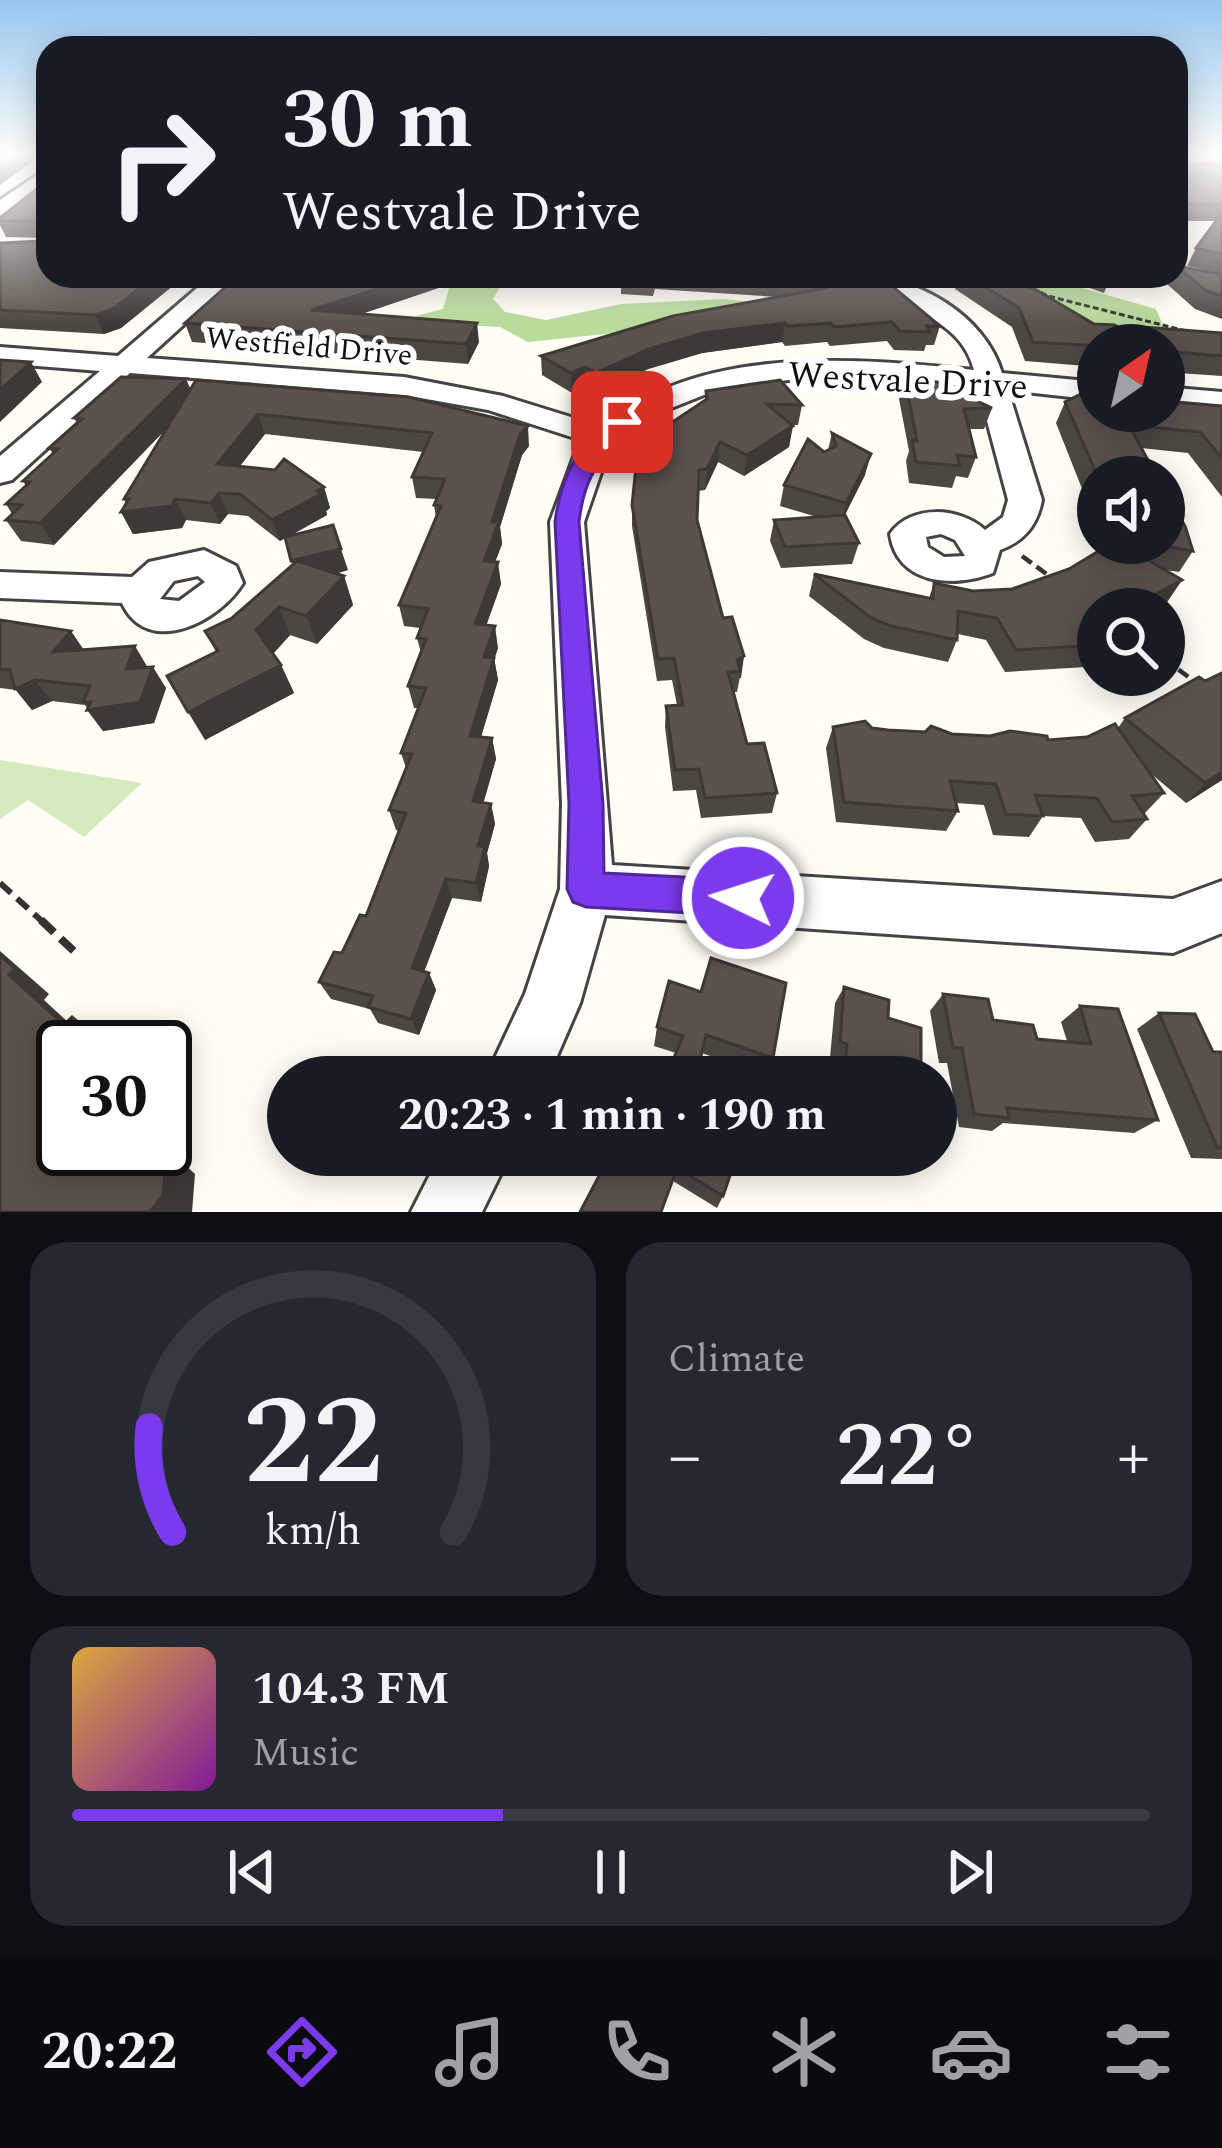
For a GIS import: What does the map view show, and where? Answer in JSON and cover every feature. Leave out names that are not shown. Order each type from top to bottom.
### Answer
[{"type":"street","points":[[0,472],[211,288]]},
{"type":"street","points":[[893,288],[972,333],[994,382],[1024,500],[1022,521],[990,542]]},
{"type":"street","name":"Westfield Drive","points":[[0,356],[404,386],[493,402],[606,438]]},
{"type":"street","name":"Westvale Drive","points":[[527,1056],[551,1004],[586,889],[586,804],[567,522],[571,490],[588,456],[653,403],[689,387],[762,372],[818,369],[1077,389]]},
{"type":"street","points":[[1185,398],[1222,401]]},
{"type":"street","points":[[0,585],[141,592]]},
{"type":"street","points":[[586,889],[1173,926],[1222,908]]},
{"type":"street","points":[[445,1212],[465,1176]]},
{"type":"path","points":[[1033,288],[1101,313],[1203,335]]},
{"type":"path","points":[[990,542],[1065,587]]},
{"type":"path","points":[[1185,674],[1203,687]]},
{"type":"path","points":[[0,883],[77,954]]},
{"type":"green space","points":[[449,288],[500,288],[493,299],[505,312],[546,320],[621,304],[724,299],[836,310],[528,342],[500,327],[422,323],[416,316],[443,309]]},
{"type":"green space","points":[[996,288],[1082,288],[1156,309],[1162,323],[1077,324],[1077,329]]},
{"type":"green space","points":[[0,760],[142,783],[84,837],[28,800],[0,819]]},
{"type":"building","points":[[9,211],[36,211],[36,221],[0,218]]},
{"type":"building","points":[[1222,213],[1222,254],[1196,248]]},
{"type":"building","points":[[36,241],[36,288],[140,288],[113,309],[95,315],[0,310],[0,243]]},
{"type":"building","points":[[1188,268],[1222,274],[1222,296],[1188,276]]},
{"type":"building","points":[[224,288],[380,288],[311,310],[477,323],[466,344],[185,323]]},
{"type":"building","points":[[827,288],[894,288],[940,326],[927,326],[930,332],[900,331],[892,322],[834,327],[831,323],[785,323],[703,333],[649,349],[596,373],[585,367],[571,373],[541,356],[673,316]]},
{"type":"building","points":[[987,288],[1031,288],[1094,324],[1077,324],[1077,345],[1033,342],[1019,308]]},
{"type":"building","points":[[1185,330],[1222,333],[1222,356],[1185,353]]},
{"type":"building","points":[[0,360],[31,362],[0,390]]},
{"type":"building","points":[[121,377],[186,379],[40,523],[6,520],[22,505],[6,504],[58,449],[49,448],[82,419],[74,418]]},
{"type":"building","points":[[905,379],[937,382],[992,408],[964,409],[976,457],[957,455],[960,466],[916,462],[912,440],[917,441]]},
{"type":"building","points":[[196,380],[408,397],[528,426],[520,434],[492,522],[499,522],[484,561],[498,562],[475,624],[495,626],[484,657],[494,658],[470,736],[492,738],[473,801],[491,804],[478,846],[485,847],[476,883],[446,879],[412,968],[429,973],[411,1019],[368,1007],[373,996],[319,982],[334,952],[342,953],[360,915],[366,916],[406,813],[389,810],[412,754],[401,753],[426,688],[408,686],[426,639],[417,638],[428,609],[399,605],[441,506],[434,505],[445,479],[412,477],[432,433],[258,414],[217,464],[275,470],[284,459],[324,487],[317,491],[321,494],[272,520],[240,494],[219,493],[211,503],[175,499],[172,506],[121,512],[129,499],[124,499]]},
{"type":"building","points":[[780,380],[802,405],[767,404],[793,426],[747,455],[720,442],[707,469],[699,470],[697,520],[723,618],[732,617],[744,656],[737,660],[740,671],[728,672],[747,744],[764,743],[777,793],[705,798],[699,769],[675,770],[666,706],[683,705],[674,658],[658,659],[632,505],[636,467],[656,433],[707,399],[706,391]]},
{"type":"building","points":[[1077,396],[1077,429],[1065,402]]},
{"type":"building","points":[[1185,403],[1222,406],[1222,458],[1200,432],[1185,431]]},
{"type":"building","points":[[1078,432],[1133,432],[1146,456],[1089,456]]},
{"type":"building","points":[[832,433],[871,454],[846,503],[784,485],[808,439],[824,452],[836,446]]},
{"type":"building","points":[[845,515],[859,543],[785,547],[774,520]]},
{"type":"building","points":[[333,525],[341,549],[291,561],[285,537]]},
{"type":"building","points":[[1185,526],[1193,551],[1185,550]]},
{"type":"building","points":[[297,561],[344,576],[306,616],[279,607],[256,630],[281,665],[188,712],[167,676],[218,651],[205,631],[232,618]]},
{"type":"building","points":[[1077,564],[1155,564],[1182,580],[1167,588],[1077,588],[1077,646],[1016,650],[997,618],[958,611],[957,640],[891,626],[871,618],[814,574],[933,599],[934,583],[973,591],[1012,589]]},
{"type":"building","points":[[0,620],[71,631],[53,652],[135,646],[126,669],[153,667],[140,702],[87,710],[91,702],[83,702],[90,686],[35,680],[15,689],[10,670],[0,669]]},
{"type":"building","points":[[1222,673],[1222,772],[1205,783],[1125,718],[1165,696],[1185,696],[1185,685],[1199,677],[1205,681]]},
{"type":"building","points":[[865,721],[872,728],[888,730],[925,732],[931,726],[952,734],[990,736],[1010,731],[1047,736],[1048,740],[1087,737],[1115,724],[1164,793],[1132,796],[1147,819],[1112,822],[1097,798],[1035,795],[1043,816],[1006,814],[996,784],[950,781],[958,811],[844,802],[833,727]]},
{"type":"building","points":[[0,955],[15,969],[9,975],[58,1020],[36,1020],[36,1176],[164,1176],[163,1195],[150,1212],[0,1212]]},
{"type":"building","points":[[711,958],[786,983],[773,1056],[706,1035],[701,1056],[675,1056],[683,1036],[657,1027],[669,981],[701,992]]},
{"type":"building","points":[[844,987],[889,1000],[888,1018],[921,1028],[921,1056],[846,1056],[847,1044],[840,1042]]},
{"type":"building","points":[[943,994],[988,999],[993,1020],[1033,1025],[1037,1039],[1091,1044],[1080,1006],[1118,1009],[1158,1120],[1007,1108],[1009,1118],[974,1114],[962,1048],[953,1048]]},
{"type":"building","points":[[1159,1013],[1195,1014],[1213,1052],[1222,1052],[1222,1147],[1217,1147]]},
{"type":"building","points":[[599,1176],[674,1176],[661,1212],[580,1212]]},
{"type":"building","points":[[690,1176],[730,1176],[723,1196]]},
{"type":"route","points":[[622,422],[588,456],[571,490],[567,522],[586,804],[586,889],[743,898]]}]
